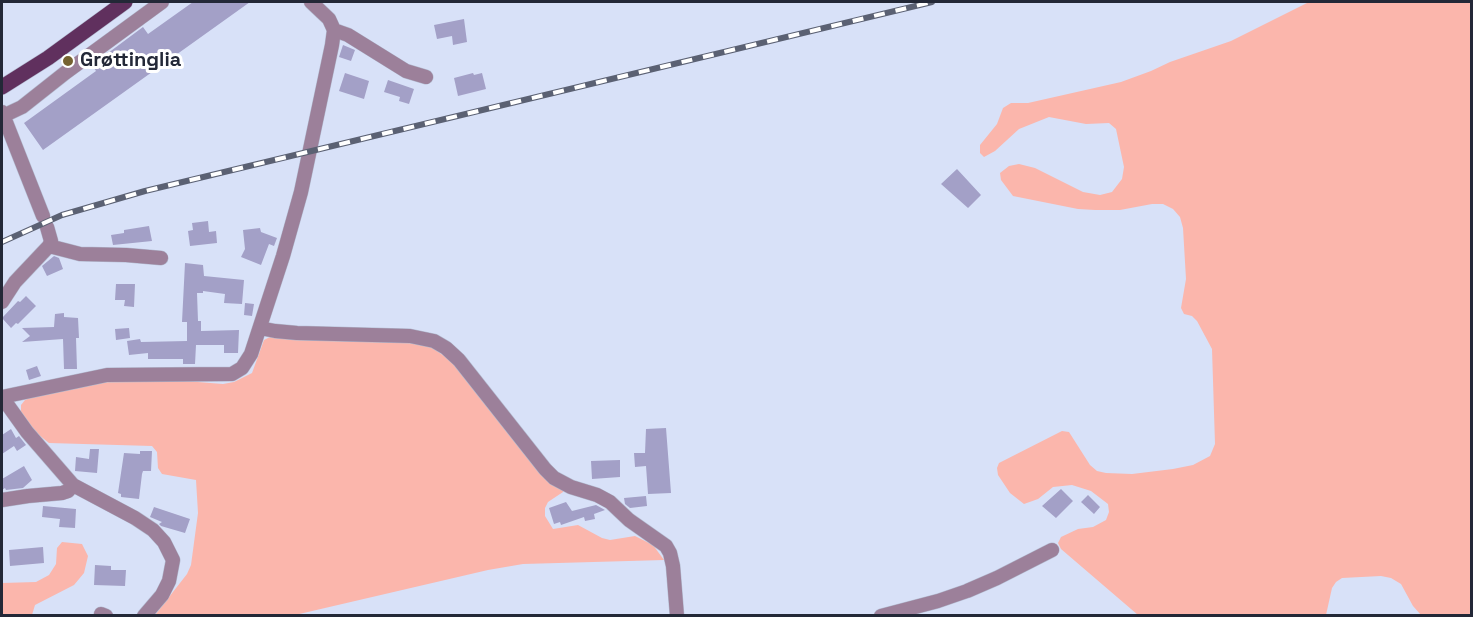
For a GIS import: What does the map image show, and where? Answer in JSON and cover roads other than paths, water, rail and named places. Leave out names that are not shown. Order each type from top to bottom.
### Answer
[{"type":"main road","points":[[2,87],[48,58],[125,2]]},
{"type":"street","points":[[2,302],[15,282],[51,241],[2,114],[22,107],[65,72],[162,2]]},
{"type":"street","points":[[144,615],[162,595],[169,581],[173,560],[170,551],[153,530],[73,485],[27,432],[2,397],[107,375],[232,374],[242,368],[251,354],[260,328],[301,192],[334,30],[328,19],[311,2]]},
{"type":"street","points":[[334,30],[348,34],[406,71],[426,77]]},
{"type":"street","points":[[49,246],[80,254],[160,258]]},
{"type":"street","points":[[260,328],[297,333],[410,336],[434,341],[446,348],[459,360],[554,478],[610,502],[629,520],[666,546],[673,566],[677,615]]},
{"type":"street","points":[[2,500],[62,493],[68,491],[73,485]]},
{"type":"street","points":[[881,615],[938,601],[967,591],[1052,550]]},
{"type":"railway","points":[[2,242],[62,215],[145,191],[932,2]]},
{"type":"place","name":"Grøttinglia","points":[[68,61]]}]
